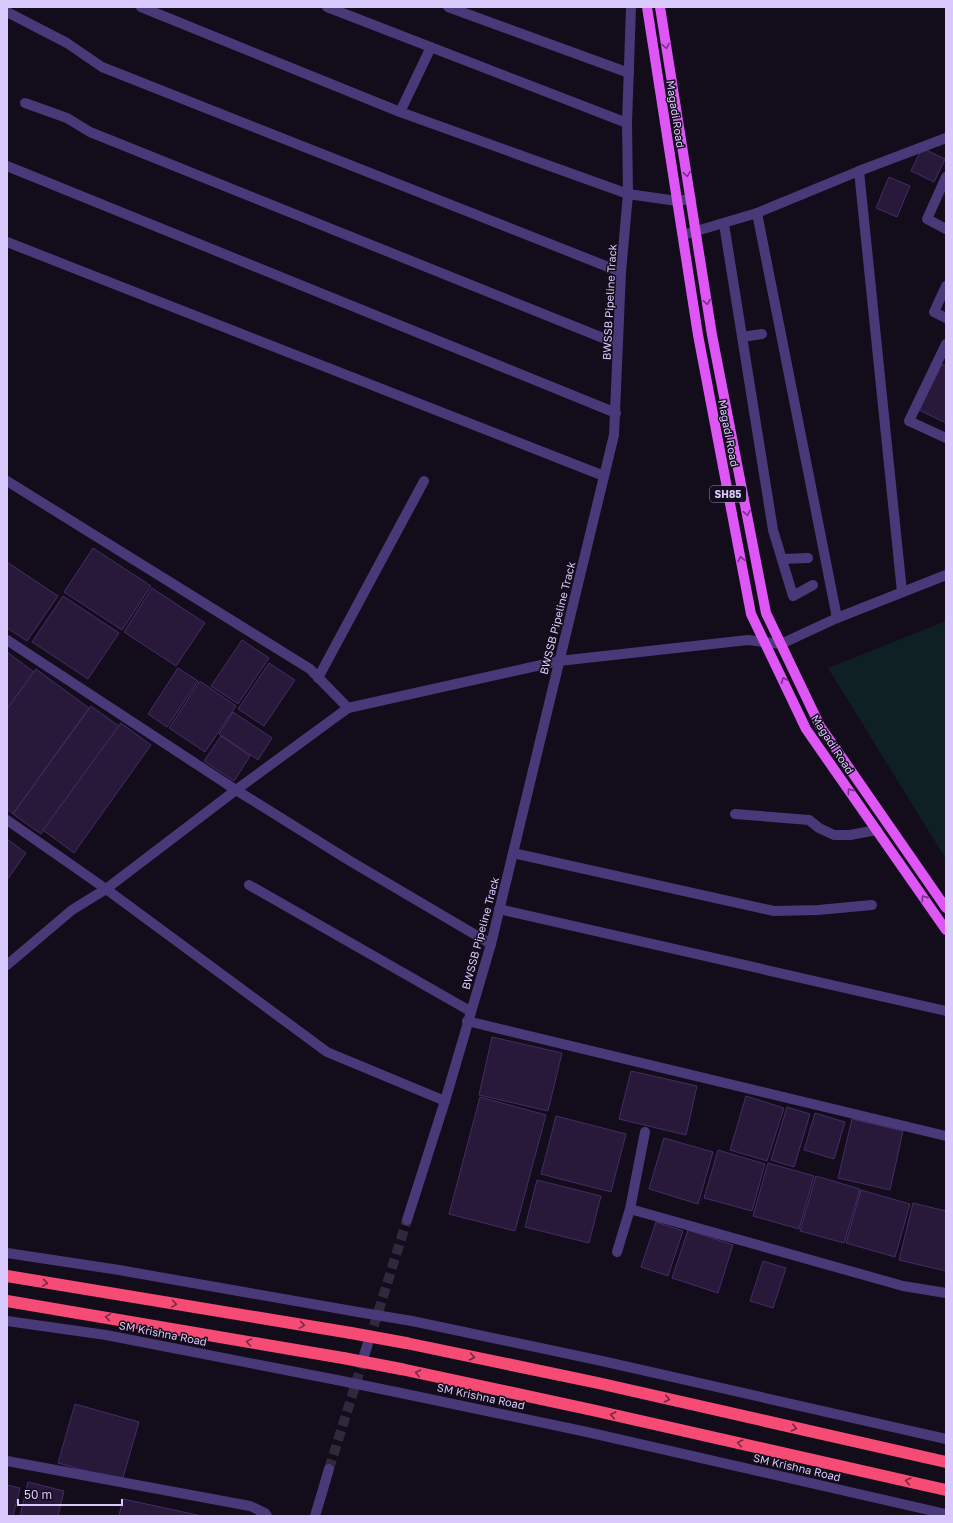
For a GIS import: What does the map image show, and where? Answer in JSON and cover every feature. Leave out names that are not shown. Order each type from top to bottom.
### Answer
[{"type":"highway","points":[[7,1276],[406,1343],[598,1383],[946,1462]]},
{"type":"highway","name":"SM Krishna Road","points":[[7,1301],[401,1369],[584,1408],[946,1490]]},
{"type":"main road","name":"Magadi Road","points":[[647,7],[698,335],[752,614],[806,729],[946,930]]},
{"type":"main road","name":"Magadi Road","points":[[660,7],[697,232],[712,335],[766,613],[820,726],[946,908]]},
{"type":"street","points":[[141,7],[400,112],[628,194],[677,201],[691,200]]},
{"type":"street","points":[[327,7],[627,123]]},
{"type":"street","points":[[448,7],[628,73]]},
{"type":"street","name":"BWSSB Pipeline Track","points":[[407,1220],[445,1101],[467,1021],[491,944],[614,435],[621,272],[628,194],[627,123],[631,7]]},
{"type":"street","points":[[7,12],[68,43],[102,67],[621,272]]},
{"type":"street","points":[[400,112],[431,47]]},
{"type":"street","points":[[25,103],[67,118],[90,132],[618,344]]},
{"type":"street","points":[[683,235],[757,213],[859,171],[946,138]]},
{"type":"street","points":[[7,166],[616,413]]},
{"type":"street","points":[[859,171],[902,592]]},
{"type":"street","points":[[946,177],[927,219],[946,229]]},
{"type":"street","points":[[757,213],[837,618]]},
{"type":"street","points":[[724,224],[773,530],[794,596],[813,585]]},
{"type":"street","points":[[7,242],[604,476]]},
{"type":"street","points":[[946,286],[934,312],[946,318]]},
{"type":"street","points":[[742,338],[762,334]]},
{"type":"street","points":[[946,344],[909,421],[946,438]]},
{"type":"street","points":[[7,481],[310,669],[348,708]]},
{"type":"street","points":[[318,678],[424,481]]},
{"type":"street","points":[[782,559],[808,558]]},
{"type":"street","points":[[7,965],[72,910],[106,889],[236,790],[348,708],[559,661],[748,640],[781,644],[837,618],[946,575]]},
{"type":"street","points":[[7,640],[236,790],[350,861],[491,944]]},
{"type":"street","points":[[735,814],[808,820],[819,828],[834,835],[850,835],[877,830]]},
{"type":"street","points":[[7,820],[106,889],[328,1052],[445,1101]]},
{"type":"street","points":[[513,853],[774,911],[818,910],[872,905]]},
{"type":"street","points":[[249,885],[470,1011]]},
{"type":"street","points":[[499,909],[946,1011]]},
{"type":"street","points":[[467,1021],[946,1136]]},
{"type":"street","points":[[617,1252],[630,1209],[645,1132]]},
{"type":"street","points":[[630,1209],[902,1286],[946,1293]]},
{"type":"street","points":[[7,1253],[119,1270],[412,1321],[602,1361],[946,1439]]},
{"type":"street","name":"SM Krishna Road","points":[[7,1321],[106,1335],[396,1392],[587,1432],[946,1514]]},
{"type":"street","points":[[362,1362],[370,1336]]},
{"type":"street","points":[[7,1461],[250,1506],[265,1513],[267,1516]]},
{"type":"street","points":[[315,1516],[329,1469]]},
{"type":"shaded area","points":[[946,621],[946,859],[828,668]]},
{"type":"building","points":[[922,148],[945,159],[934,182],[911,171]]},
{"type":"building","points":[[889,177],[910,186],[897,217],[876,208]]},
{"type":"building","points":[[942,364],[946,366],[946,423],[919,410]]},
{"type":"building","points":[[93,548],[151,586],[122,630],[64,592]]},
{"type":"building","points":[[7,562],[58,596],[27,641],[7,628]]},
{"type":"building","points":[[152,588],[205,623],[176,666],[124,632]]},
{"type":"building","points":[[63,596],[119,633],[88,679],[32,642]]},
{"type":"building","points":[[242,640],[269,658],[238,704],[211,686]]},
{"type":"building","points":[[7,652],[34,672],[7,709]]},
{"type":"building","points":[[269,663],[295,680],[264,726],[238,709]]},
{"type":"building","points":[[178,668],[198,681],[167,727],[148,714]]},
{"type":"building","points":[[36,669],[89,708],[13,814],[7,809],[7,709]]},
{"type":"building","points":[[200,681],[236,706],[205,752],[169,728]]},
{"type":"building","points":[[91,706],[119,726],[41,834],[13,814]]},
{"type":"building","points":[[233,712],[272,738],[258,760],[219,734]]},
{"type":"building","points":[[121,723],[151,745],[74,853],[43,830]]},
{"type":"building","points":[[221,736],[250,756],[234,781],[204,761]]},
{"type":"building","points":[[7,839],[26,853],[7,880]]},
{"type":"building","points":[[492,1037],[562,1053],[548,1111],[479,1095]]},
{"type":"building","points":[[631,1071],[697,1086],[686,1135],[619,1119]]},
{"type":"building","points":[[746,1096],[784,1108],[767,1161],[730,1150]]},
{"type":"building","points":[[480,1097],[546,1115],[515,1231],[449,1214]]},
{"type":"building","points":[[787,1107],[810,1114],[794,1167],[771,1160]]},
{"type":"building","points":[[815,1113],[845,1122],[834,1159],[804,1150]]},
{"type":"building","points":[[556,1116],[626,1134],[611,1192],[541,1174]]},
{"type":"building","points":[[852,1119],[903,1131],[890,1190],[838,1178]]},
{"type":"building","points":[[664,1138],[713,1152],[698,1204],[649,1189]]},
{"type":"building","points":[[718,1150],[765,1164],[752,1211],[704,1198]]},
{"type":"building","points":[[768,1163],[814,1176],[799,1229],[753,1216]]},
{"type":"building","points":[[816,1176],[860,1189],[844,1243],[800,1231]]},
{"type":"building","points":[[537,1180],[601,1196],[589,1243],[525,1227]]},
{"type":"building","points":[[861,1190],[910,1204],[895,1257],[846,1243]]},
{"type":"building","points":[[913,1203],[946,1211],[946,1271],[899,1260]]},
{"type":"building","points":[[656,1222],[683,1231],[668,1276],[641,1267]]},
{"type":"building","points":[[688,1230],[733,1245],[718,1293],[672,1278]]},
{"type":"building","points":[[763,1261],[786,1268],[773,1308],[750,1301]]},
{"type":"building","points":[[75,1404],[139,1422],[122,1481],[58,1463]]},
{"type":"building","points":[[28,1482],[64,1491],[58,1516],[20,1516]]},
{"type":"building","points":[[7,1485],[20,1488],[13,1516],[7,1516]]},
{"type":"building","points":[[123,1499],[202,1516],[119,1516]]},
{"type":"tunnel","points":[[329,1469],[407,1220]]}]
